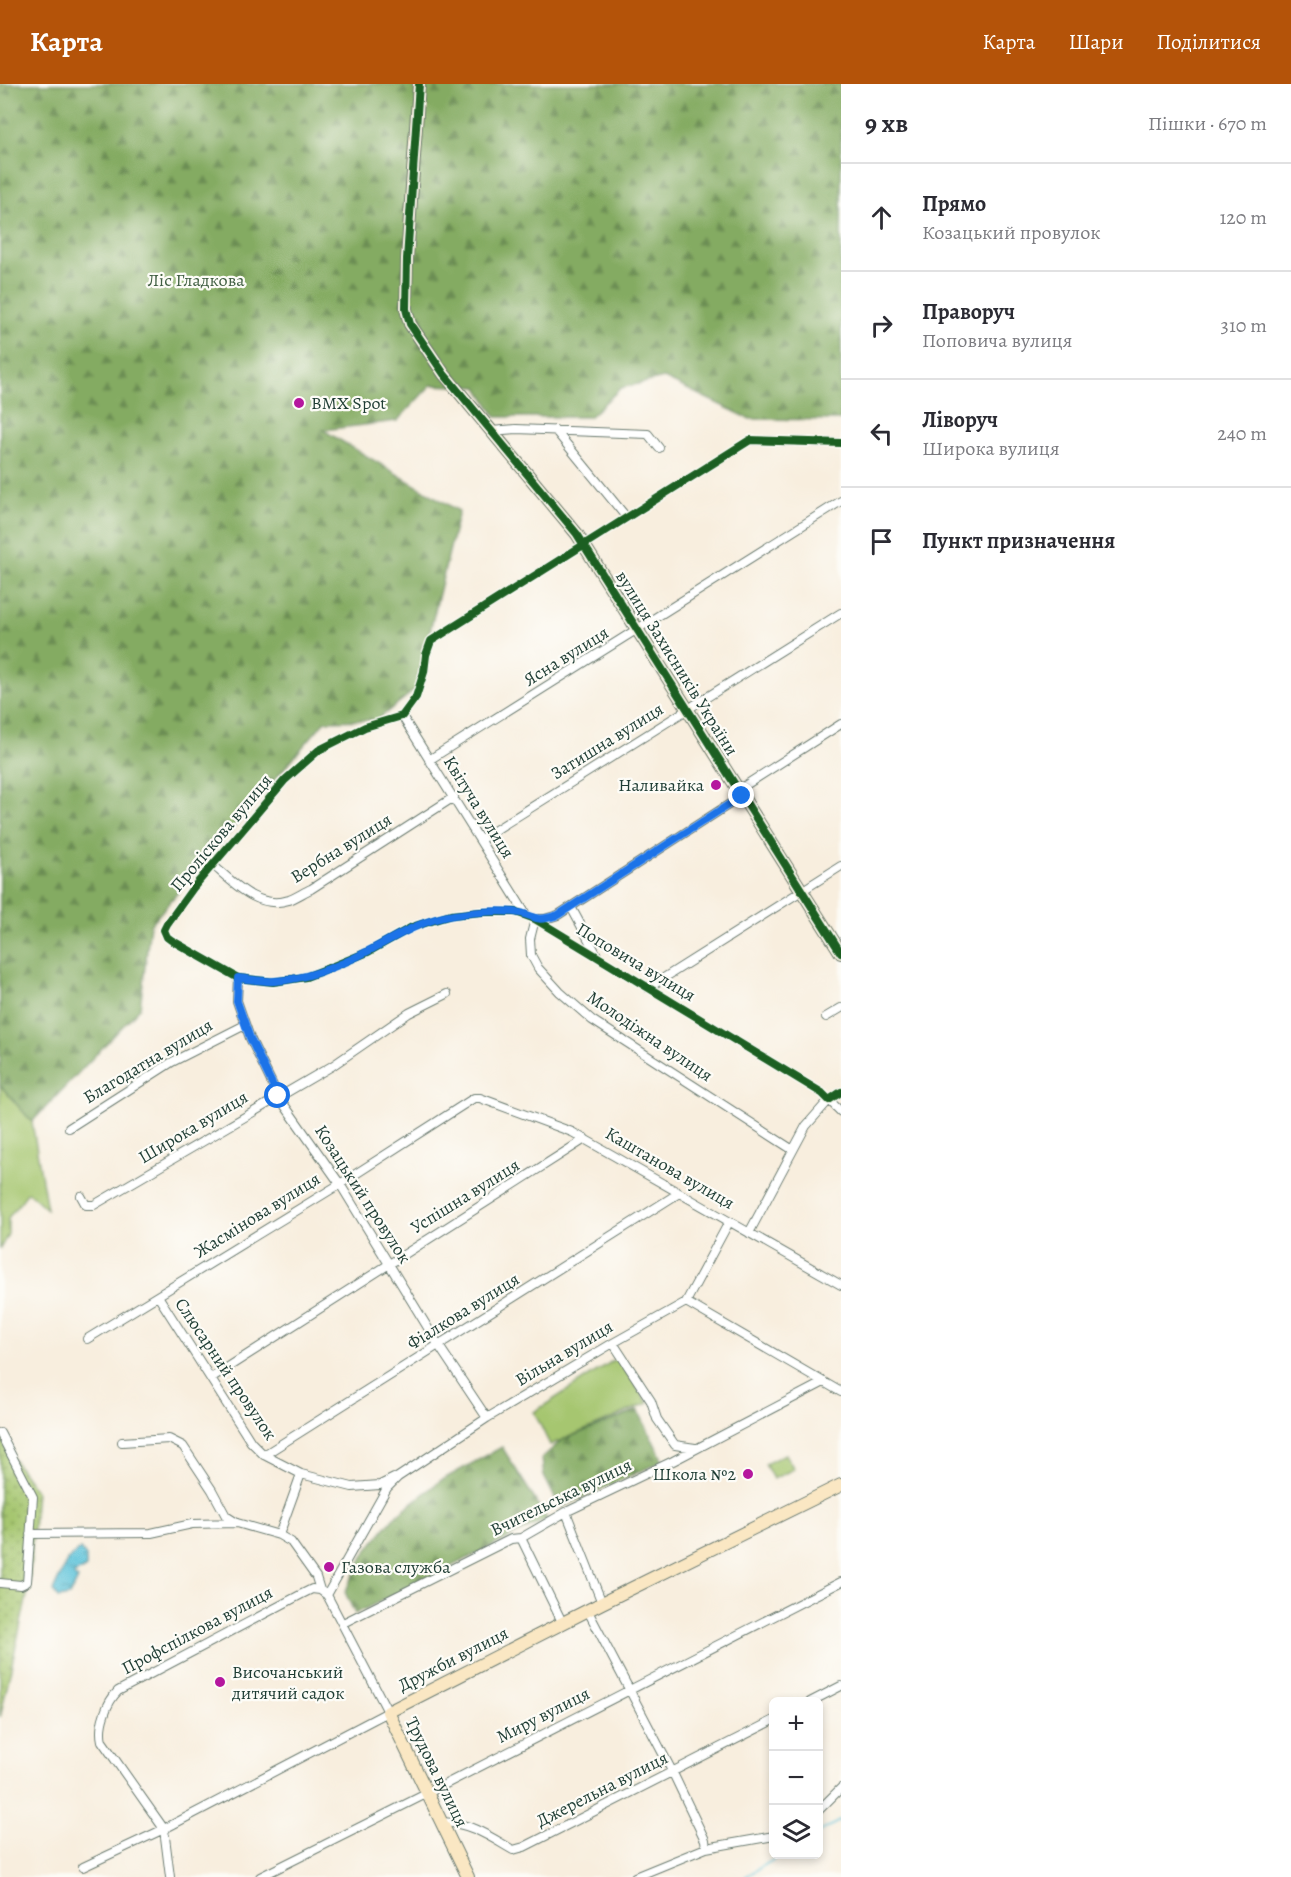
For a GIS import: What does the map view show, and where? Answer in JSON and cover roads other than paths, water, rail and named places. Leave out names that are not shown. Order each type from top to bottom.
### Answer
[{"type":"street","name":"вулиця Захисників України","points":[[420,84],[407,259],[406,309],[410,324],[424,347],[491,431],[578,534],[841,953]]},
{"type":"street","points":[[491,431],[516,429],[648,434],[659,448]]},
{"type":"street","points":[[555,430],[627,518]]},
{"type":"street","points":[[402,716],[416,697],[431,641],[750,441],[841,443]]},
{"type":"street","name":"Ясна вулиця","points":[[429,760],[841,501]]},
{"type":"street","name":"Затишна вулиця","points":[[481,839],[841,613]]},
{"type":"street","name":"Квітуча вулиця","points":[[402,716],[531,918]]},
{"type":"street","name":"Проліскова вулиця","points":[[167,937],[164,930],[167,924],[193,888],[285,780],[319,750],[364,727],[402,716]]},
{"type":"street","points":[[531,918],[545,920],[571,907],[841,724]]},
{"type":"street","name":"Вербна вулиця","points":[[214,866],[239,888],[256,899],[274,902],[288,900],[311,888],[453,797]]},
{"type":"street","points":[[648,987],[841,866]]},
{"type":"street","points":[[571,907],[598,957]]},
{"type":"street","name":"Поповича вулиця","points":[[167,937],[238,978],[273,982],[306,977],[368,952],[412,927],[451,915],[516,912],[531,918],[598,957],[822,1093],[841,1112]]},
{"type":"street","name":"Молодіжна вулиця","points":[[531,918],[531,954],[538,968],[560,992],[592,1020],[793,1150]]},
{"type":"street","name":"Козацький провулок","points":[[238,978],[237,1001],[245,1025],[278,1096],[340,1184],[439,1346],[487,1418]]},
{"type":"street","name":"Широка вулиця","points":[[81,1196],[86,1204],[94,1205],[332,1065],[409,1013],[447,994]]},
{"type":"street","points":[[826,1017],[841,1008]]},
{"type":"street","name":"Благодатна вулиця","points":[[69,1128],[171,1062],[245,1025]]},
{"type":"street","points":[[749,1233],[806,1126],[829,1100],[841,1092]]},
{"type":"street","name":"Жасмінова вулиця","points":[[87,1340],[340,1184],[474,1098]]},
{"type":"street","name":"Каштанова вулиця","points":[[474,1098],[480,1098],[572,1131],[841,1285]]},
{"type":"street","name":"Успішна вулиця","points":[[211,1378],[585,1139]]},
{"type":"street","name":"Фіалкова вулиця","points":[[264,1455],[679,1193]]},
{"type":"street","points":[[729,1222],[686,1302],[841,1392]]},
{"type":"street","name":"Слюсарний провулок","points":[[158,1296],[251,1442],[264,1455],[301,1474],[352,1487],[380,1485],[398,1477]]},
{"type":"street","name":"Вільна вулиця","points":[[324,1593],[387,1488],[398,1477],[487,1418],[612,1343],[686,1302]]},
{"type":"street","points":[[612,1343],[651,1401],[657,1419],[675,1445],[695,1448]]},
{"type":"street","name":"Вчительська вулиця","points":[[343,1623],[511,1539],[521,1538],[566,1512],[673,1461],[824,1382]]},
{"type":"street","points":[[0,1433],[33,1497],[27,1582],[21,1585],[0,1583]]},
{"type":"street","points":[[122,1442],[170,1439],[183,1446],[226,1516],[237,1523]]},
{"type":"street","points":[[30,1534],[151,1533],[192,1524],[237,1523],[279,1534],[301,1474]]},
{"type":"street","name":"Дружби вулиця","points":[[83,1867],[164,1829],[602,1603],[841,1485]]},
{"type":"street","points":[[566,1512],[602,1603]]},
{"type":"street","name":"Трудова вулиця","points":[[279,1534],[291,1542],[316,1577],[343,1623],[442,1822],[464,1875]]},
{"type":"street","points":[[521,1538],[563,1624]]},
{"type":"street","name":"Миру вулиця","points":[[260,1877],[841,1582]]},
{"type":"street","name":"Профспілкова вулиця","points":[[170,1877],[164,1829],[102,1741],[100,1730],[111,1697],[118,1691],[312,1589],[324,1593]]},
{"type":"street","points":[[588,1611],[672,1772],[705,1840],[706,1848]]},
{"type":"street","points":[[818,1697],[841,1686]]},
{"type":"street","name":"Джерельна вулиця","points":[[442,1822],[457,1822],[475,1828],[513,1850],[524,1847],[769,1723]]},
{"type":"street","points":[[823,1807],[841,1788]]},
{"type":"street","points":[[635,1877],[706,1848],[769,1837]]},
{"type":"water","points":[[80,1549],[86,1556],[86,1568],[74,1574],[78,1579],[69,1596],[58,1598],[53,1591],[67,1561]]},
{"type":"waterway","points":[[823,1830],[841,1820]]},
{"type":"waterway","points":[[745,1877],[775,1859]]},
{"type":"place","name":"BMX Spot","points":[[299,403]]},
{"type":"place","name":"Наливайка","points":[[716,785]]},
{"type":"place","name":"Школа №2","points":[[748,1474]]},
{"type":"place","name":"Газова служба","points":[[329,1567]]},
{"type":"place","name":"Височанський дитячий садок","points":[[220,1682]]},
{"type":"park label","name":"Ліс Гладкова","points":[[196,280]]}]
